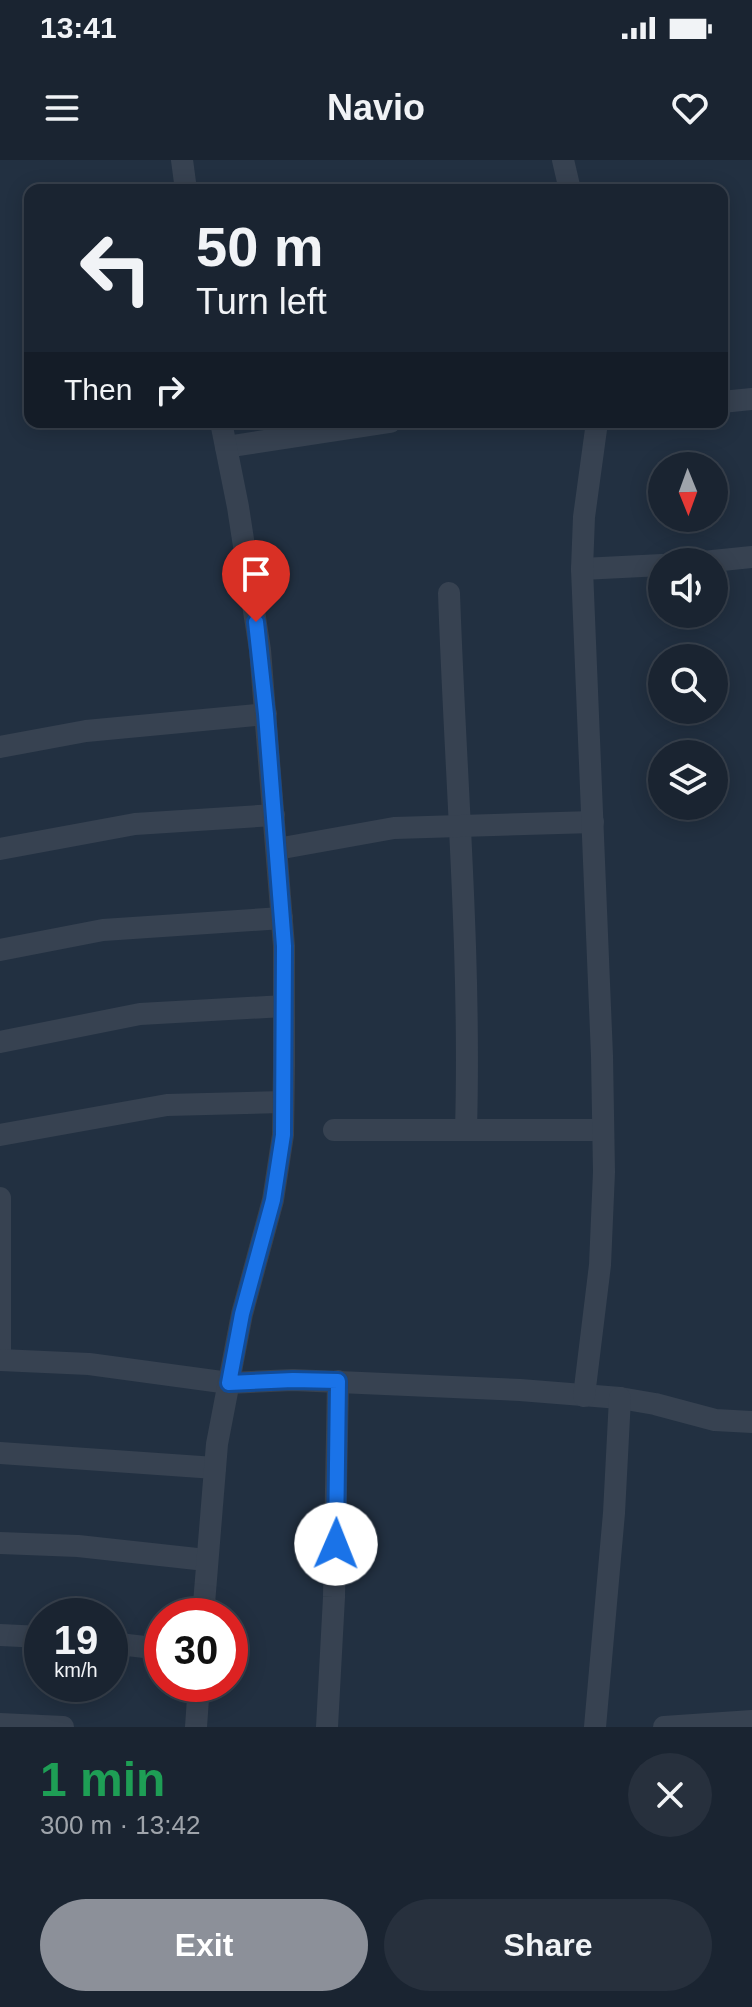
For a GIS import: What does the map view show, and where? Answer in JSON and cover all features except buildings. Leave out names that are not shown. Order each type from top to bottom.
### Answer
[{"type":"street","points":[[182,160],[185,184]]},
{"type":"street","points":[[563,160],[569,184]]},
{"type":"street","points":[[728,401],[752,399]]},
{"type":"street","points":[[204,1598],[215,1468],[229,1383],[242,1314],[273,1200],[283,1135],[282,918],[266,714],[258,636],[222,428]]},
{"type":"street","points":[[226,447],[351,428]]},
{"type":"street","points":[[584,1396],[600,1265],[603,1130],[582,569],[584,517],[596,428]]},
{"type":"street","points":[[728,559],[752,557]]},
{"type":"street","points":[[582,569],[648,566]]},
{"type":"street","points":[[449,593],[467,1070],[466,1130]]},
{"type":"street","points":[[0,747],[86,731],[266,714]]},
{"type":"street","points":[[0,849],[135,824],[274,815]]},
{"type":"street","points":[[277,849],[394,828],[593,822]]},
{"type":"street","points":[[0,950],[103,930],[282,918]]},
{"type":"street","points":[[0,1042],[140,1014],[284,1006]]},
{"type":"street","points":[[0,1135],[167,1105],[283,1102]]},
{"type":"street","points":[[334,1130],[603,1130]]},
{"type":"street","points":[[0,1198],[0,1360],[89,1364],[229,1383],[338,1381],[620,1398],[715,1420],[752,1422]]},
{"type":"street","points":[[327,1727],[335,1581],[338,1381]]},
{"type":"street","points":[[595,1727],[614,1513],[620,1398]]},
{"type":"street","points":[[0,1453],[215,1468]]},
{"type":"street","points":[[0,1543],[78,1546],[206,1560]]},
{"type":"street","points":[[0,1635],[24,1636]]},
{"type":"street","points":[[196,1727],[198,1702]]},
{"type":"street","points":[[664,1727],[752,1721]]},
{"type":"street","points":[[0,1724],[63,1727]]},
{"type":"route","points":[[256,622],[284,946],[283,1135],[273,1200],[242,1314],[229,1383],[338,1381],[336,1544]]}]
